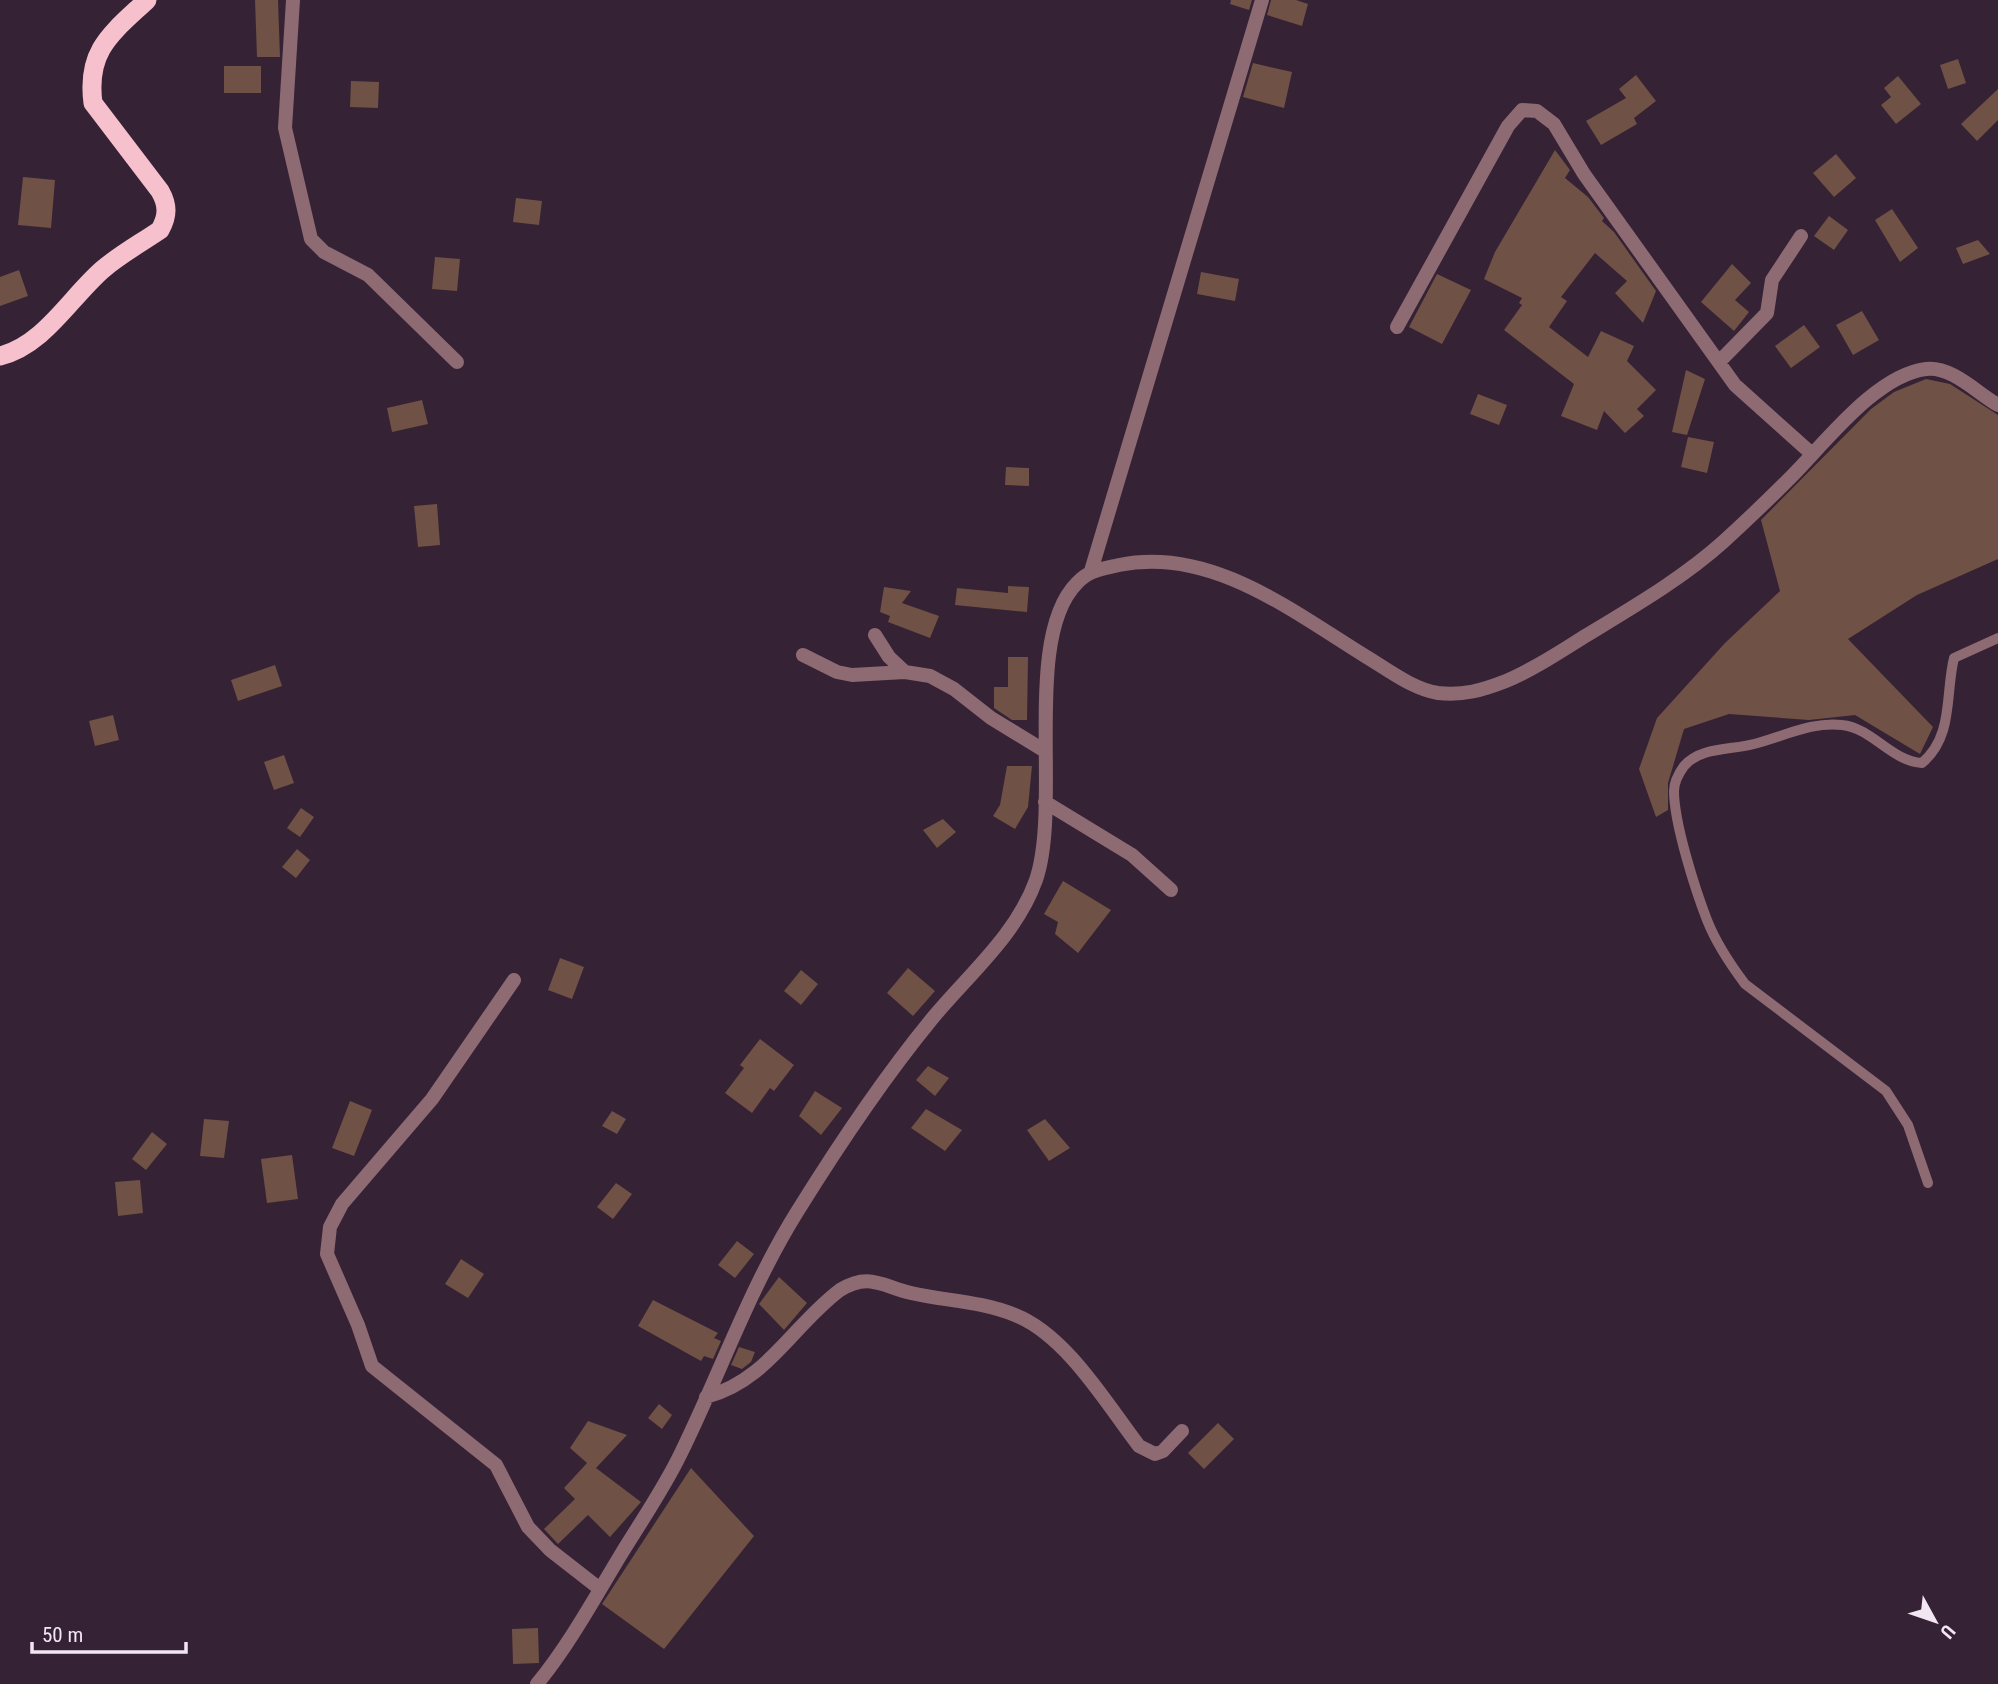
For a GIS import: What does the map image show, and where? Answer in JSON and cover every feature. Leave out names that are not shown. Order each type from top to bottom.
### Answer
[{"type":"highway","points":[[0,356],[30,341],[49,326],[103,269],[160,230],[166,220],[165,201],[160,191],[93,103],[91,90],[95,59],[106,40],[147,0]]},
{"type":"street","points":[[293,0],[285,128],[311,239],[324,252],[368,275],[457,362]]},
{"type":"street","points":[[537,1684],[600,1589],[678,1460],[762,1275],[792,1219],[868,1100],[932,1018],[1017,920],[1040,869],[1054,626],[1063,599],[1091,571],[1262,0]]},
{"type":"street","points":[[1397,327],[1508,126],[1518,112],[1527,108],[1541,113],[1555,124],[1584,174],[1748,399],[1812,454]]},
{"type":"street","points":[[1719,362],[1767,313],[1772,280],[1801,236]]},
{"type":"street","points":[[1091,571],[1141,561],[1198,567],[1257,590],[1401,678],[1434,693],[1477,692],[1522,674],[1627,611],[1718,546],[1888,384],[1929,368],[1942,370],[1998,405]]},
{"type":"street","points":[[875,635],[890,657],[905,672]]},
{"type":"street","points":[[803,655],[837,672],[852,675],[905,672],[942,681],[992,718],[1045,751]]},
{"type":"street","points":[[1045,802],[1132,855],[1171,891]]},
{"type":"street","points":[[514,980],[432,1099],[342,1204],[330,1227],[327,1254],[372,1366],[496,1465],[528,1527],[550,1550],[600,1589]]},
{"type":"street","points":[[706,1397],[727,1392],[761,1370],[840,1290],[852,1282],[881,1281],[908,1292],[960,1299],[1016,1315],[1040,1329],[1060,1345],[1139,1446],[1147,1451],[1155,1454],[1163,1451],[1182,1431]]},
{"type":"lane","points":[[1928,1182],[1908,1125],[1886,1091],[1745,984],[1730,963],[1707,920],[1682,834],[1674,791],[1676,778],[1685,765],[1698,755],[1752,745],[1830,724],[1855,728],[1909,762],[1922,763],[1931,756],[1945,725],[1954,658],[1998,638]]},
{"type":"building","points":[[255,0],[278,0],[280,57],[257,57]]},
{"type":"building","points":[[1231,0],[1252,0],[1249,10],[1230,4]]},
{"type":"building","points":[[1271,0],[1296,0],[1308,4],[1302,26],[1267,15]]},
{"type":"building","points":[[1958,59],[1966,83],[1948,89],[1940,65]]},
{"type":"building","points":[[1253,63],[1292,72],[1284,108],[1243,97]]},
{"type":"building","points":[[224,66],[261,66],[261,93],[224,93]]},
{"type":"building","points":[[1636,75],[1656,101],[1634,118],[1637,124],[1601,145],[1586,121],[1626,98],[1619,89]]},
{"type":"building","points":[[1898,76],[1921,104],[1896,124],[1881,105],[1891,97],[1884,88]]},
{"type":"building","points":[[351,81],[379,82],[378,108],[350,107]]},
{"type":"building","points":[[1998,89],[1998,120],[1977,141],[1961,124]]},
{"type":"building","points":[[1555,150],[1570,170],[1565,178],[1588,197],[1604,218],[1602,221],[1614,232],[1656,291],[1643,323],[1615,293],[1627,281],[1595,253],[1561,297],[1567,301],[1549,327],[1588,357],[1601,331],[1634,346],[1627,361],[1656,390],[1637,409],[1644,416],[1625,433],[1604,411],[1597,430],[1561,416],[1574,384],[1504,330],[1522,305],[1519,303],[1522,298],[1484,279],[1495,252]]},
{"type":"building","points":[[1836,154],[1856,178],[1834,197],[1813,173]]},
{"type":"building","points":[[23,177],[55,180],[51,228],[18,225]]},
{"type":"building","points":[[516,198],[542,201],[539,225],[513,222]]},
{"type":"building","points":[[1892,209],[1918,248],[1900,262],[1875,220]]},
{"type":"building","points":[[1829,216],[1848,230],[1834,250],[1814,236]]},
{"type":"building","points":[[1978,240],[1990,254],[1963,264],[1956,248]]},
{"type":"building","points":[[435,257],[460,259],[457,291],[432,289]]},
{"type":"building","points":[[1732,264],[1751,283],[1735,300],[1749,312],[1734,331],[1701,302]]},
{"type":"building","points":[[19,270],[28,296],[0,306],[0,277]]},
{"type":"building","points":[[1201,272],[1239,279],[1235,301],[1197,294]]},
{"type":"building","points":[[1437,274],[1471,290],[1442,344],[1409,327]]},
{"type":"building","points":[[1862,311],[1879,340],[1853,355],[1836,325]]},
{"type":"building","points":[[1804,325],[1820,347],[1791,368],[1775,346]]},
{"type":"building","points":[[1686,370],[1705,379],[1687,435],[1672,432]]},
{"type":"building","points":[[1926,379],[1950,384],[1998,415],[1998,559],[1917,595],[1848,639],[1933,727],[1920,754],[1855,715],[1809,720],[1729,714],[1684,729],[1668,783],[1668,810],[1656,817],[1639,769],[1657,718],[1725,643],[1780,591],[1761,520],[1871,409],[1894,392]]},
{"type":"building","points":[[1478,394],[1507,405],[1499,425],[1470,414]]},
{"type":"building","points":[[422,400],[428,424],[392,432],[387,408]]},
{"type":"building","points":[[1688,437],[1714,442],[1707,473],[1681,467]]},
{"type":"building","points":[[1006,467],[1029,468],[1029,486],[1005,485]]},
{"type":"building","points":[[437,504],[440,545],[418,547],[414,506]]},
{"type":"building","points":[[1008,586],[1029,587],[1027,612],[955,605],[957,588],[1008,593]]},
{"type":"building","points":[[884,587],[911,591],[902,603],[939,616],[930,638],[888,622],[890,616],[880,612]]},
{"type":"building","points":[[1008,657],[1028,657],[1027,720],[1012,720],[994,708],[994,687],[1008,687]]},
{"type":"building","points":[[275,665],[282,686],[238,701],[231,680]]},
{"type":"building","points":[[113,715],[119,740],[95,746],[89,721]]},
{"type":"building","points":[[284,755],[294,783],[274,790],[264,762]]},
{"type":"building","points":[[1007,766],[1032,766],[1028,807],[1015,829],[993,816],[1000,805]]},
{"type":"building","points":[[301,808],[314,817],[300,837],[287,828]]},
{"type":"building","points":[[943,819],[956,832],[937,848],[923,830]]},
{"type":"building","points":[[297,849],[310,860],[296,878],[282,867]]},
{"type":"building","points":[[1063,881],[1111,910],[1078,953],[1055,934],[1058,922],[1044,914]]},
{"type":"building","points":[[560,958],[584,967],[572,999],[548,990]]},
{"type":"building","points":[[908,968],[935,991],[913,1016],[887,993]]},
{"type":"building","points":[[801,970],[818,984],[801,1005],[784,991]]},
{"type":"building","points":[[760,1039],[794,1065],[774,1091],[770,1088],[752,1113],[725,1093],[744,1068],[740,1065]]},
{"type":"building","points":[[928,1066],[949,1078],[935,1096],[916,1080]]},
{"type":"building","points":[[815,1091],[842,1108],[821,1135],[799,1116]]},
{"type":"building","points":[[350,1101],[372,1110],[354,1156],[332,1148]]},
{"type":"building","points":[[926,1109],[962,1130],[945,1151],[911,1128]]},
{"type":"building","points":[[612,1111],[626,1119],[617,1134],[602,1126]]},
{"type":"building","points":[[204,1119],[229,1121],[224,1158],[200,1156]]},
{"type":"building","points":[[1045,1119],[1070,1148],[1049,1161],[1027,1130]]},
{"type":"building","points":[[152,1132],[167,1144],[146,1170],[132,1159]]},
{"type":"building","points":[[292,1155],[298,1199],[267,1203],[261,1159]]},
{"type":"building","points":[[140,1180],[143,1213],[118,1216],[115,1182]]},
{"type":"building","points":[[616,1183],[632,1194],[613,1219],[597,1207]]},
{"type":"building","points":[[737,1241],[754,1254],[735,1278],[718,1265]]},
{"type":"building","points":[[461,1259],[484,1274],[468,1298],[445,1284]]},
{"type":"building","points":[[779,1277],[807,1303],[784,1330],[759,1304]]},
{"type":"building","points":[[653,1300],[718,1333],[714,1338],[721,1341],[713,1359],[704,1356],[701,1361],[638,1326]]},
{"type":"building","points":[[739,1347],[755,1352],[751,1362],[742,1369],[731,1365]]},
{"type":"building","points":[[659,1404],[672,1415],[662,1429],[648,1418]]},
{"type":"building","points":[[588,1421],[627,1435],[596,1468],[641,1502],[610,1537],[588,1515],[558,1544],[544,1529],[575,1499],[564,1488],[587,1463],[570,1448]]},
{"type":"building","points":[[1218,1423],[1234,1439],[1204,1469],[1188,1453]]},
{"type":"building","points":[[691,1468],[754,1536],[664,1649],[602,1604]]},
{"type":"building","points":[[538,1628],[539,1663],[513,1664],[512,1629]]}]
